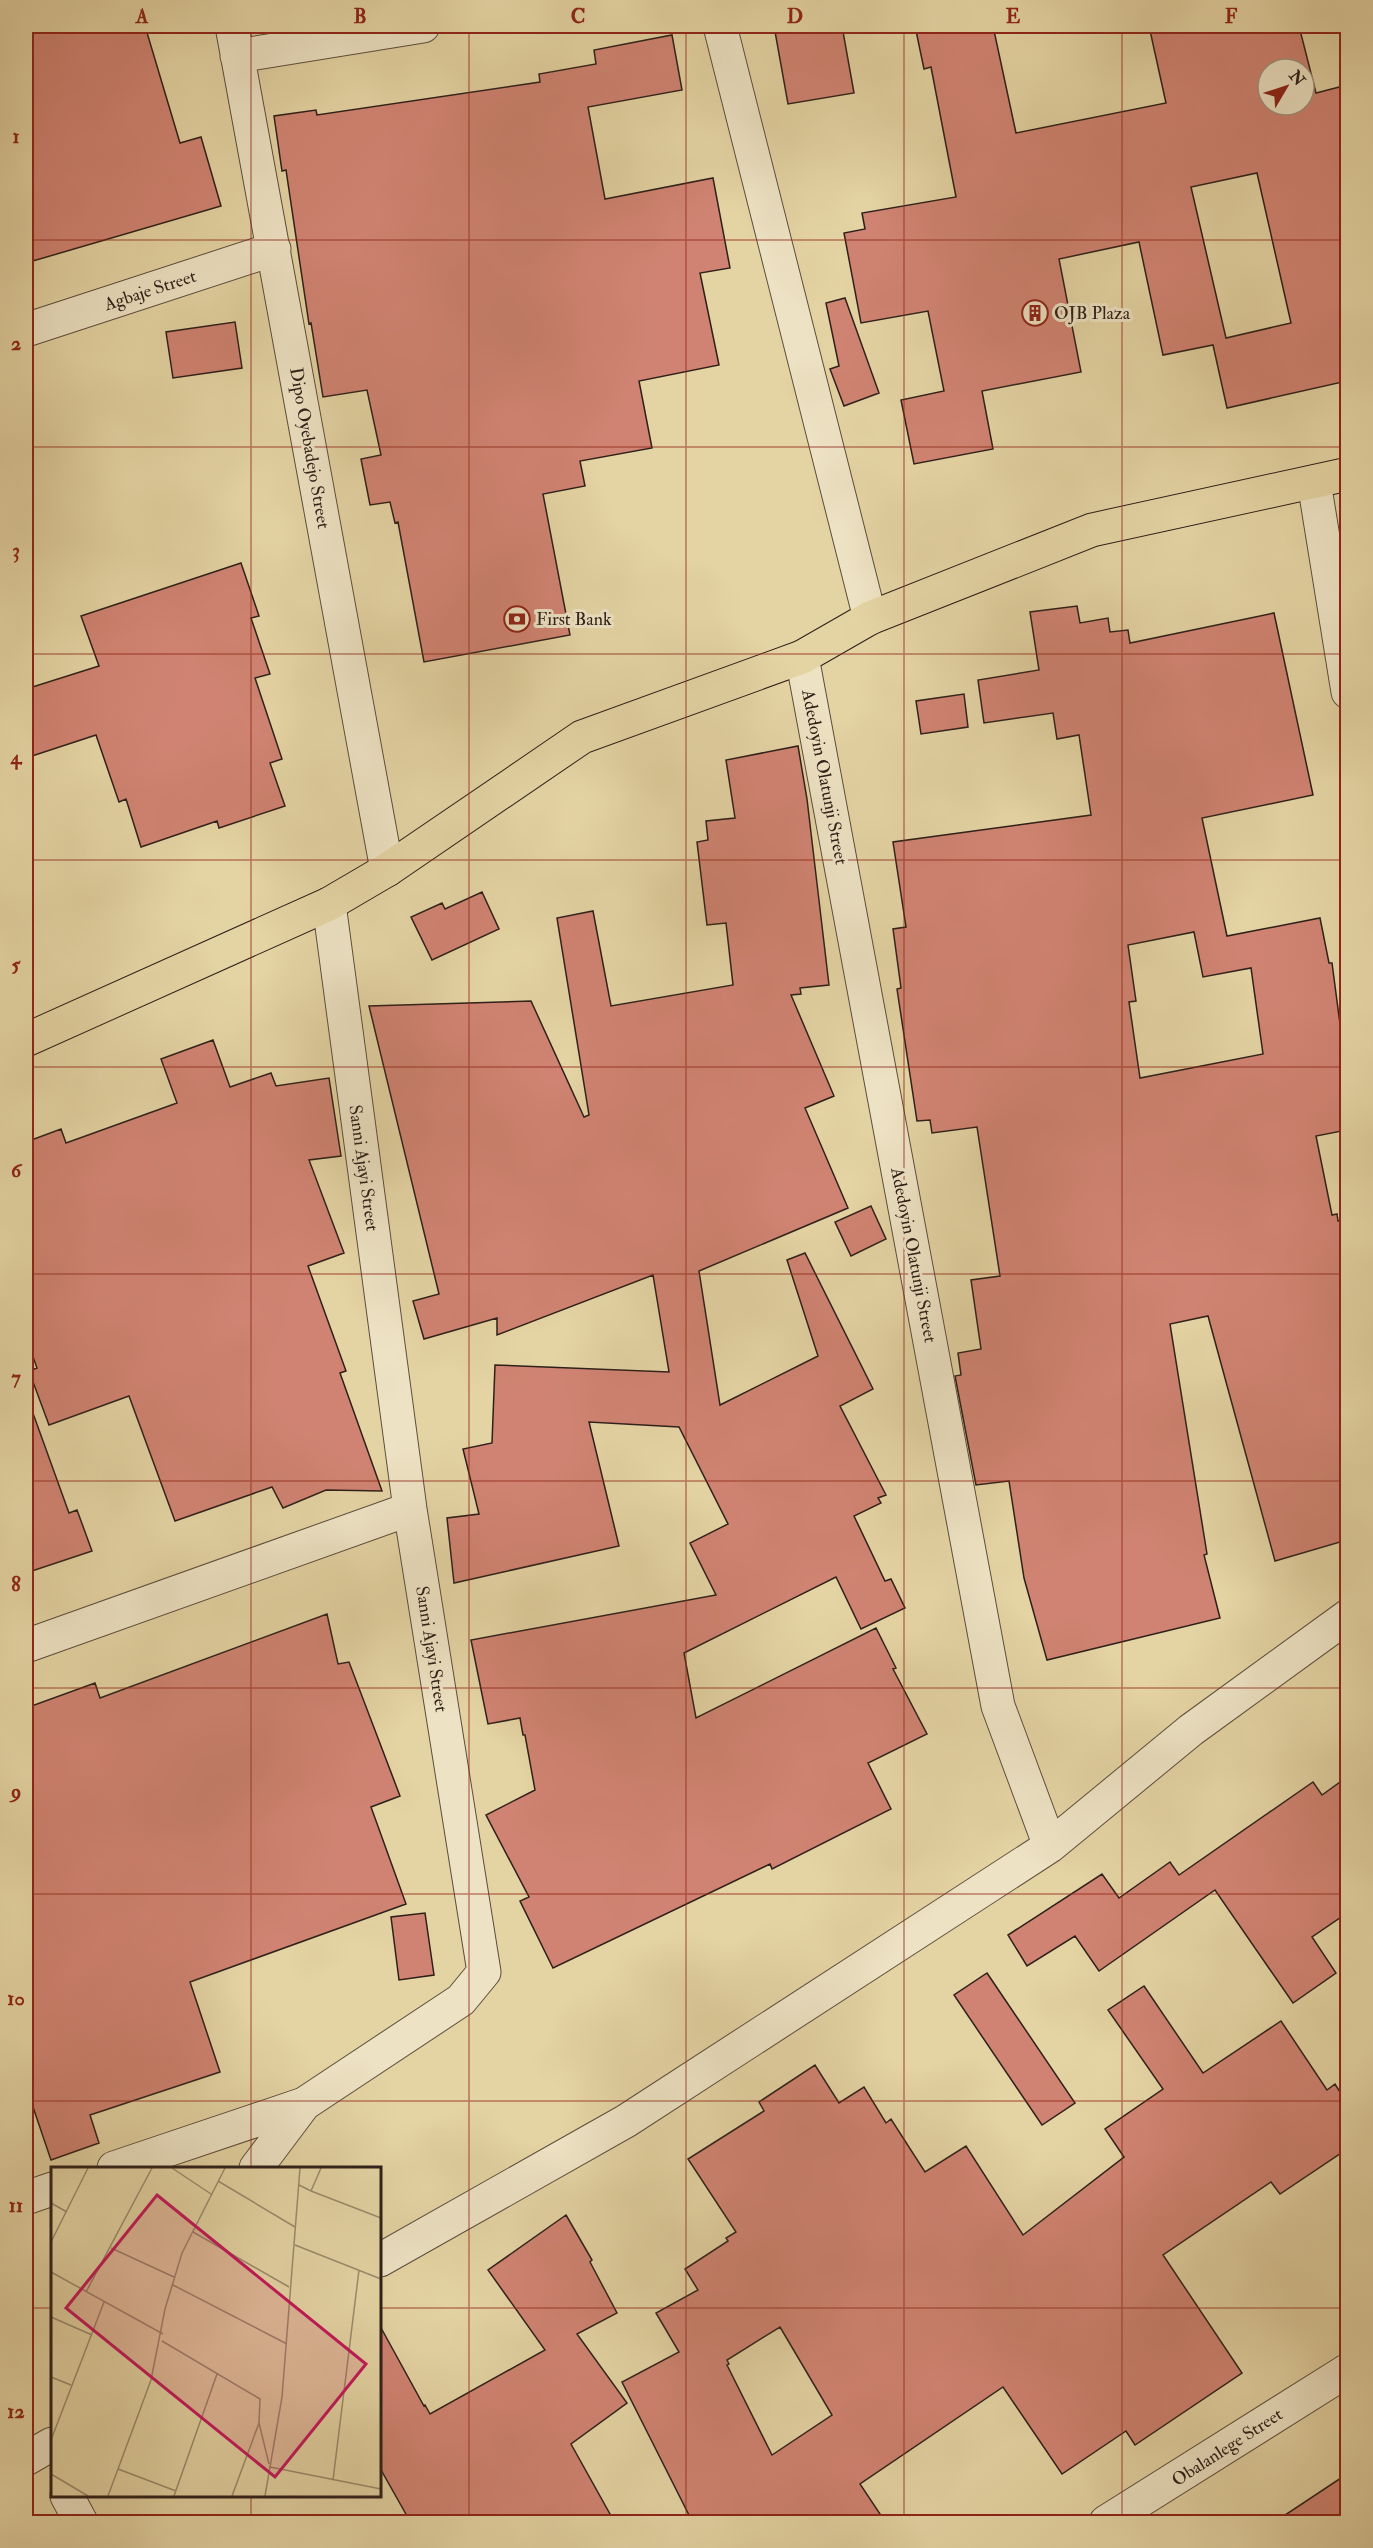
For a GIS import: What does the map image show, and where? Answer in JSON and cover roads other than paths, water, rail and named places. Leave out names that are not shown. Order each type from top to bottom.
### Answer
[{"type":"main road","points":[[26,1040],[329,904],[387,870],[582,737],[802,657],[870,618],[1092,530],[1347,474]]},
{"type":"street","points":[[234,41],[423,26]]},
{"type":"street","points":[[720,26],[870,618]]},
{"type":"street","name":"Dipo Oyebadejo Street","points":[[234,41],[387,870]]},
{"type":"street","name":"Agbaje Street","points":[[26,330],[274,249]]},
{"type":"street","points":[[1314,482],[1347,692]]},
{"type":"street","name":"Adedoyin Olatunji Street","points":[[802,657],[998,1706],[1050,1846]]},
{"type":"street","name":"Sanni Ajayi Street","points":[[120,2167],[304,2104],[461,2000],[484,1972],[410,1509],[329,904]]},
{"type":"street","points":[[26,1646],[410,1509]]},
{"type":"street","points":[[381,2259],[626,2121],[1050,1846],[1191,1730],[1347,1616]]},
{"type":"street","points":[[257,2167],[304,2104]]},
{"type":"street","points":[[26,2198],[51,2189]]},
{"type":"street","name":"Obalanlege Street","points":[[1106,2523],[1347,2370]]},
{"type":"street","points":[[68,2497],[81,2523]]},
{"type":"place","name":"OJB Plaza","points":[[1035,313]]},
{"type":"place","name":"First Bank","points":[[517,619]]}]
